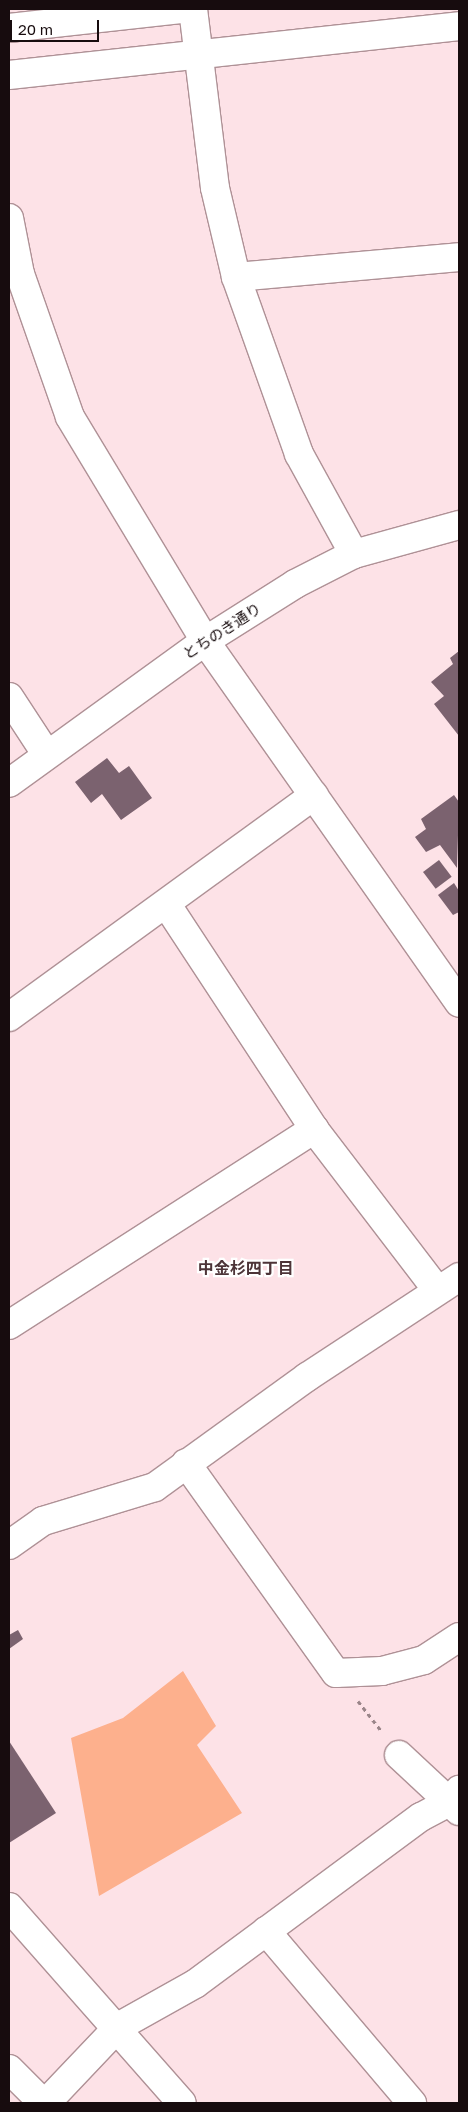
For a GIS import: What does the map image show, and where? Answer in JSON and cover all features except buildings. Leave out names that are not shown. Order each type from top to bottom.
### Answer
[{"type":"street","points":[[9,28],[181,9]]},
{"type":"street","points":[[193,9],[215,188],[236,277],[270,381],[300,454],[354,554]]},
{"type":"street","points":[[9,75],[199,56],[459,26]]},
{"type":"street","points":[[9,218],[20,274],[70,416],[205,641],[459,1003]]},
{"type":"street","points":[[236,277],[459,258]]},
{"type":"street","name":"とちのき通り","points":[[9,782],[205,641],[296,584],[354,554],[459,525]]},
{"type":"street","points":[[9,697],[47,755]]},
{"type":"street","points":[[9,1017],[167,905],[314,796]]},
{"type":"street","points":[[9,1545],[43,1522],[155,1487],[186,1463],[448,1284],[314,1129],[167,905]]},
{"type":"street","points":[[9,1324],[314,1129]]},
{"type":"street","points":[[186,1463],[336,1673],[382,1671],[424,1660],[459,1636]]},
{"type":"street","points":[[9,2069],[44,2103],[118,2027],[195,1984],[421,1818],[455,1801],[399,1755]]},
{"type":"street","points":[[9,1907],[118,2027],[182,2103]]},
{"type":"street","points":[[266,1931],[412,2103]]},
{"type":"path","points":[[336,1673],[399,1755]]},
{"type":"shaded area","points":[[183,1671],[216,1726],[197,1745],[242,1813],[99,1896],[71,1738],[123,1718]]},
{"type":"district","name":"中金杉四丁目","points":[[246,1268]]}]
